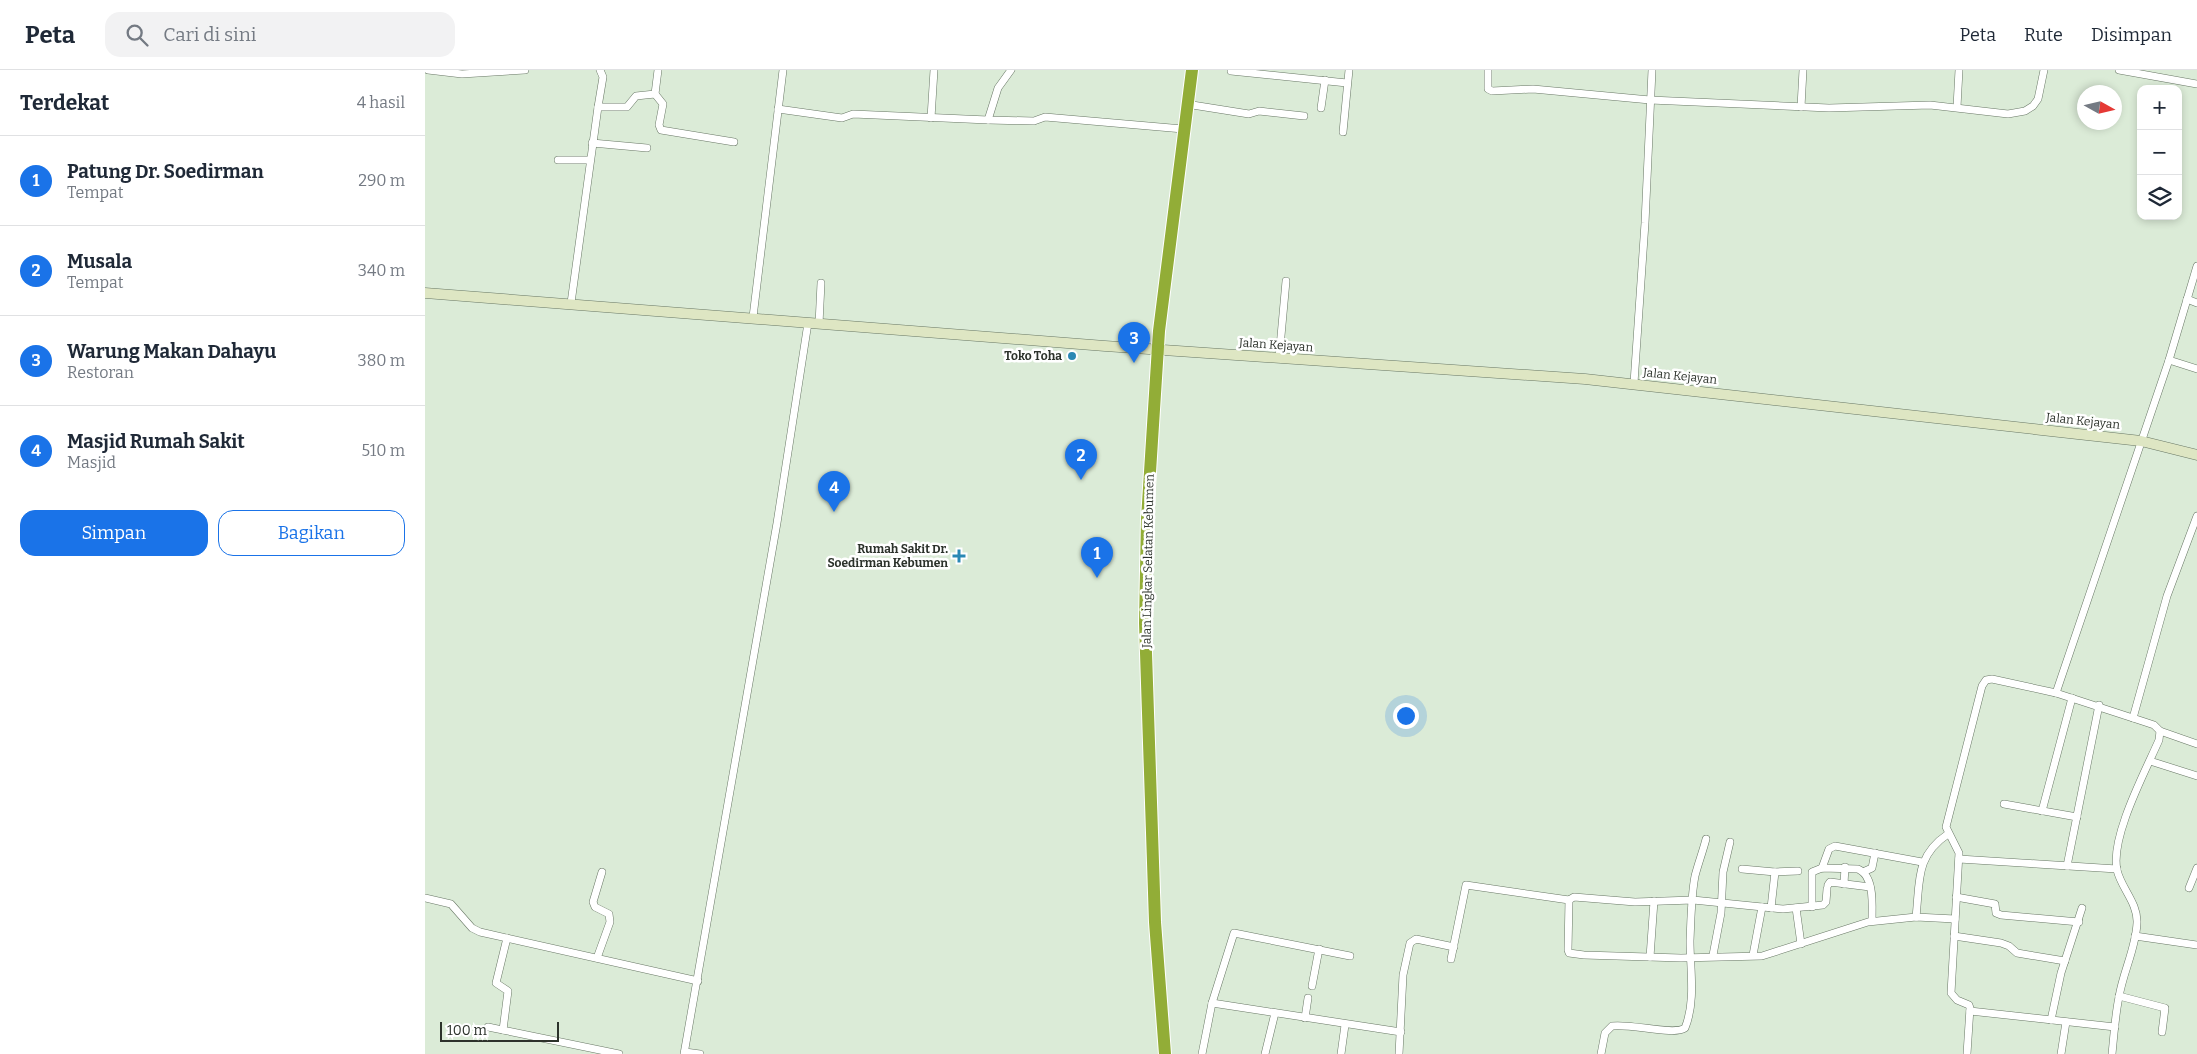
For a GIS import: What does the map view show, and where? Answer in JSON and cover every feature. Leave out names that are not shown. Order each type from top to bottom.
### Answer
[{"type":"highway","name":"Jalan Lingkar Selatan Kebumen","points":[[1165,1054],[1155,922],[1145,623],[1150,455],[1157,349],[1186,104],[1192,70]]},
{"type":"main road","name":"Jalan Kejayan","points":[[425,293],[753,317],[819,324],[1634,383],[2141,441],[2197,455]]},
{"type":"street","points":[[429,70],[463,72],[525,70]]},
{"type":"street","points":[[571,303],[603,77],[600,70]]},
{"type":"street","points":[[658,70],[655,89],[663,104],[659,125],[661,130],[734,142]]},
{"type":"street","points":[[753,317],[783,70]]},
{"type":"street","points":[[931,118],[935,70]]},
{"type":"street","points":[[988,120],[998,88],[1011,70]]},
{"type":"street","points":[[1343,132],[1349,70]]},
{"type":"street","points":[[1488,70],[1488,86],[1494,91],[1536,89],[1650,100],[1801,107],[1957,107],[2008,114],[2025,112],[2038,99],[2044,70]]},
{"type":"street","points":[[1634,383],[1645,223],[1652,70]]},
{"type":"street","points":[[1801,107],[1803,70]]},
{"type":"street","points":[[1957,107],[1959,70]]},
{"type":"street","points":[[2119,70],[2197,84]]},
{"type":"street","points":[[1231,71],[1347,83]]},
{"type":"street","points":[[1321,108],[1325,80]]},
{"type":"street","points":[[598,107],[627,107],[635,96],[655,89]]},
{"type":"street","points":[[1186,104],[1249,114],[1259,111],[1304,116]]},
{"type":"street","points":[[778,109],[842,118],[853,114],[1030,121],[1045,118],[1183,129]]},
{"type":"street","points":[[593,143],[647,148]]},
{"type":"street","points":[[559,160],[590,160]]},
{"type":"street","points":[[2056,693],[2169,360],[2197,266]]},
{"type":"street","points":[[1279,358],[1285,281]]},
{"type":"street","points":[[819,324],[821,283]]},
{"type":"street","points":[[2187,299],[2197,303]]},
{"type":"street","points":[[700,1054],[685,1053],[777,523],[808,323]]},
{"type":"street","points":[[2169,360],[2197,368]]},
{"type":"street","points":[[2133,718],[2167,596],[2197,516]]},
{"type":"street","points":[[1967,1054],[1969,1005],[1957,1000],[1951,993],[1959,859],[1957,847],[1948,834],[1947,820],[1982,686],[1986,680],[1992,679],[2056,693],[2099,705],[2154,725],[2160,732],[2197,744]]},
{"type":"street","points":[[2042,811],[2072,698]]},
{"type":"street","points":[[2067,866],[2099,705]]},
{"type":"street","points":[[2112,1054],[2119,996],[2135,936],[2137,920],[2134,906],[2117,869],[2118,849],[2125,820],[2159,740],[2160,732]]},
{"type":"street","points":[[2150,762],[2197,776]]},
{"type":"street","points":[[2004,804],[2077,817]]},
{"type":"street","points":[[1916,917],[1922,862],[1934,845],[1948,834]]},
{"type":"street","points":[[1601,1054],[1605,1034],[1613,1026],[1639,1026],[1676,1031],[1685,1028],[1690,1006],[1693,900],[1696,875],[1706,839]]},
{"type":"street","points":[[1713,955],[1721,903],[1723,872],[1730,842]]},
{"type":"street","points":[[1822,868],[1831,846],[1922,862]]},
{"type":"street","points":[[1812,907],[1812,872],[1822,868],[1845,868],[1863,872],[1873,868],[1875,853]]},
{"type":"street","points":[[1959,859],[2117,869]]},
{"type":"street","points":[[1844,884],[1845,868]]},
{"type":"street","points":[[2189,888],[2197,868]]},
{"type":"street","points":[[1742,869],[1775,872],[1798,871]]},
{"type":"street","points":[[597,958],[610,922],[609,914],[595,906],[593,902],[603,872]]},
{"type":"street","points":[[1771,908],[1775,872]]},
{"type":"street","points":[[1863,872],[1870,887],[1872,921]]},
{"type":"street","points":[[1451,959],[1466,885],[1569,900],[1574,897],[1654,901],[1693,900],[1771,908],[1812,907],[1825,903],[1830,882],[1870,887]]},
{"type":"street","points":[[1956,897],[1995,904],[1996,913],[2001,915],[2079,922]]},
{"type":"street","points":[[425,898],[451,904],[476,930],[698,981]]},
{"type":"street","points":[[1569,900],[1567,932],[1569,953],[1650,957],[1762,956],[1872,921],[1916,917],[1955,919]]},
{"type":"street","points":[[1650,957],[1654,901]]},
{"type":"street","points":[[1753,955],[1762,907]]},
{"type":"street","points":[[1796,908],[1801,944]]},
{"type":"street","points":[[2051,1020],[2065,961],[2082,908]]},
{"type":"street","points":[[1202,1054],[1212,1003],[1234,933],[1349,956]]},
{"type":"street","points":[[1954,936],[2001,943],[2009,946],[2017,953],[2065,961]]},
{"type":"street","points":[[2135,936],[2197,945]]},
{"type":"street","points":[[503,1030],[507,990],[496,983],[507,938]]},
{"type":"street","points":[[1399,1054],[1403,975],[1411,940],[1416,939],[1453,947]]},
{"type":"street","points":[[1312,986],[1319,949]]},
{"type":"street","points":[[2119,996],[2165,1008],[2162,1032]]},
{"type":"street","points":[[1305,1018],[1308,998]]},
{"type":"street","points":[[1212,1003],[1345,1025],[1401,1032]]},
{"type":"street","points":[[1970,1011],[2115,1026]]},
{"type":"street","points":[[1265,1054],[1275,1013]]},
{"type":"street","points":[[2061,1054],[2066,1022]]},
{"type":"street","points":[[1341,1054],[1345,1025]]},
{"type":"street","points":[[488,1027],[619,1054]]},
{"type":"place","name":"Toko Toha","points":[[1072,356]]},
{"type":"place","name":"Warung Makan Dahayu","points":[[1134,363]]},
{"type":"place","name":"Musala","points":[[1081,480]]},
{"type":"place","name":"Masjid Rumah Sakit","points":[[834,512]]},
{"type":"place","name":"Rumah Sakit Dr. Soedirman Kebumen","points":[[959,556]]},
{"type":"place","name":"Patung Dr. Soedirman","points":[[1097,578]]}]
